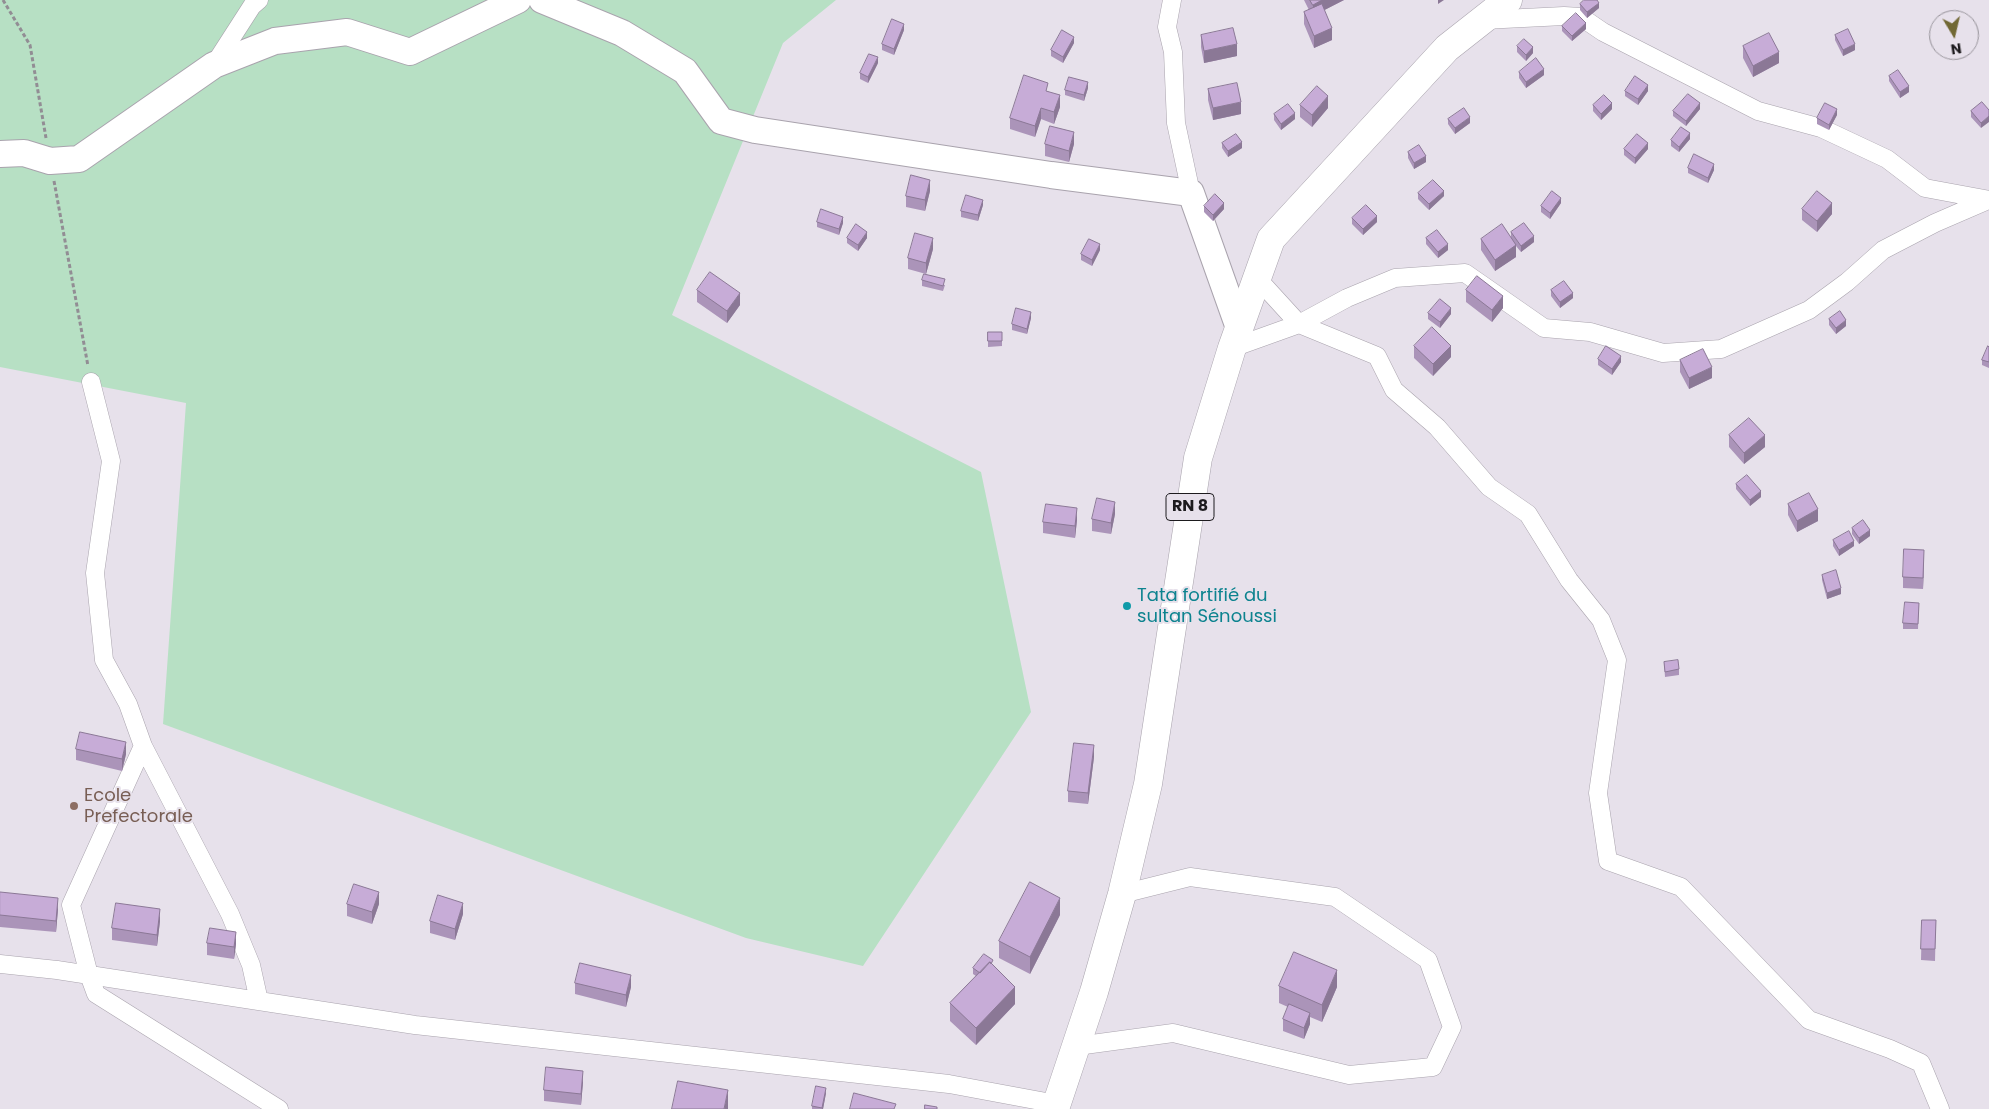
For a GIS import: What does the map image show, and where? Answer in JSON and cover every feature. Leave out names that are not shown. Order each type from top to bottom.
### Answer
[{"type":"main road","name":"RN 8","points":[[1056,1107],[1122,894],[1148,784],[1198,458],[1235,338],[1271,239],[1447,48],[1508,0]]},
{"type":"street","points":[[214,65],[252,6],[259,0]]},
{"type":"street","points":[[0,154],[24,153],[50,160],[80,159],[214,65],[275,41],[347,32],[410,52],[518,0]]},
{"type":"street","points":[[542,0],[622,33],[685,71],[721,121],[756,130],[1052,175],[1192,193]]},
{"type":"street","points":[[1172,0],[1167,27],[1173,52],[1176,123],[1192,193],[1235,338],[1299,324],[1348,298],[1395,278],[1465,273],[1544,328],[1590,332],[1663,353],[1721,350],[1809,310],[1847,282],[1884,250],[1935,223],[1988,200]]},
{"type":"street","points":[[1483,20],[1564,16],[1581,17],[1603,32],[1758,111],[1821,128],[1886,159],[1925,188],[1988,200]]},
{"type":"street","points":[[1257,278],[1299,324],[1377,356],[1394,390],[1437,427],[1489,487],[1528,514],[1569,580],[1601,620],[1617,660],[1598,792],[1608,861],[1681,887],[1809,1020],[1890,1049],[1922,1063],[1940,1109]]},
{"type":"street","points":[[91,382],[111,462],[95,573],[104,660],[128,704],[144,746],[230,914],[251,965],[259,1001]]},
{"type":"street","points":[[144,746],[71,905],[89,975],[96,994],[279,1109]]},
{"type":"street","points":[[1076,1046],[1173,1033],[1349,1075],[1433,1067],[1452,1028],[1428,960],[1336,897],[1190,877],[1122,894]]},
{"type":"street","points":[[0,964],[89,975],[415,1025],[949,1084],[1056,1107]]},
{"type":"path","points":[[3,0],[30,45],[91,382]]},
{"type":"green space","points":[[0,0],[836,0],[783,43],[672,315],[981,472],[1031,712],[863,966],[746,938],[163,724],[186,403],[0,367]]},
{"type":"building","points":[[1310,0],[1322,0],[1313,5]]},
{"type":"building","points":[[1584,0],[1597,0],[1599,3],[1587,12],[1580,4]]},
{"type":"building","points":[[1322,4],[1332,28],[1314,36],[1304,12]]},
{"type":"building","points":[[1576,13],[1586,23],[1572,36],[1562,26]]},
{"type":"building","points":[[892,19],[904,24],[894,49],[882,44]]},
{"type":"building","points":[[1233,28],[1237,44],[1204,51],[1201,35]]},
{"type":"building","points":[[1848,29],[1855,44],[1843,50],[1835,35]]},
{"type":"building","points":[[1062,30],[1074,37],[1063,57],[1051,50]]},
{"type":"building","points":[[1769,33],[1779,52],[1753,66],[1743,46]]},
{"type":"building","points":[[1524,39],[1533,47],[1526,55],[1517,46]]},
{"type":"building","points":[[869,54],[878,57],[868,77],[860,73]]},
{"type":"building","points":[[1536,58],[1544,69],[1526,82],[1519,72]]},
{"type":"building","points":[[1898,70],[1909,86],[1900,92],[1889,76]]},
{"type":"building","points":[[1024,75],[1048,83],[1046,91],[1060,95],[1054,112],[1041,108],[1035,126],[1010,118]]},
{"type":"building","points":[[1635,76],[1648,85],[1638,99],[1625,91]]},
{"type":"building","points":[[1069,77],[1088,82],[1084,95],[1065,90]]},
{"type":"building","points":[[1237,83],[1241,102],[1213,108],[1208,89]]},
{"type":"building","points":[[1317,86],[1328,96],[1312,115],[1300,105]]},
{"type":"building","points":[[1688,94],[1700,103],[1686,121],[1673,111]]},
{"type":"building","points":[[1604,95],[1612,103],[1601,114],[1593,105]]},
{"type":"building","points":[[1982,102],[1989,110],[1989,116],[1981,123],[1971,111]]},
{"type":"building","points":[[1825,103],[1837,109],[1829,125],[1817,118]]},
{"type":"building","points":[[1288,104],[1295,113],[1281,124],[1274,114]]},
{"type":"building","points":[[1464,108],[1470,117],[1455,128],[1448,119]]},
{"type":"building","points":[[1050,126],[1074,132],[1069,151],[1045,144]]},
{"type":"building","points":[[1681,127],[1690,133],[1679,147],[1671,140]]},
{"type":"building","points":[[1236,134],[1242,142],[1228,151],[1222,143]]},
{"type":"building","points":[[1637,134],[1648,143],[1635,158],[1624,149]]},
{"type":"building","points":[[1419,145],[1426,156],[1414,163],[1408,152]]},
{"type":"building","points":[[1694,154],[1714,164],[1708,178],[1688,168]]},
{"type":"building","points":[[911,175],[930,180],[925,200],[906,196]]},
{"type":"building","points":[[1433,180],[1444,191],[1429,204],[1418,193]]},
{"type":"building","points":[[1552,191],[1561,198],[1550,213],[1541,206]]},
{"type":"building","points":[[1817,191],[1832,203],[1817,221],[1802,209]]},
{"type":"building","points":[[1215,194],[1224,203],[1213,215],[1204,206]]},
{"type":"building","points":[[966,195],[983,200],[978,215],[961,211]]},
{"type":"building","points":[[1366,205],[1377,216],[1363,229],[1352,218]]},
{"type":"building","points":[[821,209],[843,217],[839,229],[817,222]]},
{"type":"building","points":[[1524,223],[1534,236],[1521,246],[1511,232]]},
{"type":"building","points":[[856,224],[867,232],[858,245],[847,238]]},
{"type":"building","points":[[1502,224],[1516,245],[1495,260],[1481,239]]},
{"type":"building","points":[[1437,230],[1448,244],[1438,252],[1426,238]]},
{"type":"building","points":[[915,233],[933,238],[926,263],[908,258]]},
{"type":"building","points":[[1089,239],[1100,244],[1092,260],[1081,254]]},
{"type":"building","points":[[710,272],[740,293],[727,311],[697,290]]},
{"type":"building","points":[[924,274],[945,279],[943,286],[922,280]]},
{"type":"building","points":[[1477,276],[1503,296],[1492,310],[1466,290]]},
{"type":"building","points":[[1564,281],[1573,293],[1560,302],[1551,290]]},
{"type":"building","points":[[1440,299],[1451,308],[1440,322],[1428,313]]},
{"type":"building","points":[[1016,308],[1031,312],[1027,329],[1012,324]]},
{"type":"building","points":[[1840,311],[1846,320],[1836,328],[1829,319]]},
{"type":"building","points":[[1432,327],[1451,346],[1433,364],[1414,346]]},
{"type":"building","points":[[988,332],[1002,332],[1002,341],[988,341]]},
{"type":"building","points":[[1606,346],[1621,356],[1612,369],[1598,359]]},
{"type":"building","points":[[1989,347],[1989,362],[1982,360]]},
{"type":"building","points":[[1703,349],[1712,367],[1689,378],[1680,360]]},
{"type":"building","points":[[1749,418],[1765,435],[1744,453],[1729,435]]},
{"type":"building","points":[[1747,475],[1761,491],[1750,500],[1736,484]]},
{"type":"building","points":[[1809,493],[1818,509],[1797,521],[1788,504]]},
{"type":"building","points":[[1097,498],[1115,502],[1111,523],[1092,519]]},
{"type":"building","points":[[1046,504],[1077,508],[1075,526],[1043,522]]},
{"type":"building","points":[[1863,520],[1870,530],[1859,538],[1852,528]]},
{"type":"building","points":[[1849,531],[1854,541],[1839,550],[1833,540]]},
{"type":"building","points":[[1904,549],[1924,550],[1923,578],[1903,577]]},
{"type":"building","points":[[1836,570],[1841,588],[1827,593],[1822,575]]},
{"type":"building","points":[[1905,602],[1919,603],[1918,624],[1903,623]]},
{"type":"building","points":[[1678,660],[1679,669],[1665,672],[1664,662]]},
{"type":"building","points":[[80,732],[126,742],[122,759],[76,749]]},
{"type":"building","points":[[1074,743],[1094,745],[1088,793],[1068,791]]},
{"type":"building","points":[[1030,882],[1060,898],[1030,957],[999,941]]},
{"type":"building","points":[[354,884],[379,892],[372,912],[347,904]]},
{"type":"building","points":[[0,892],[58,898],[56,921],[0,915]]},
{"type":"building","points":[[438,895],[463,903],[455,929],[430,921]]},
{"type":"building","points":[[116,903],[160,909],[157,935],[112,928]]},
{"type":"building","points":[[1922,920],[1936,920],[1935,949],[1921,949]]},
{"type":"building","points":[[210,928],[236,932],[234,947],[207,943]]},
{"type":"building","points":[[1294,952],[1337,970],[1322,1005],[1279,986]]},
{"type":"building","points":[[984,954],[993,960],[980,973],[973,968]]},
{"type":"building","points":[[990,962],[1015,987],[976,1028],[950,1003]]},
{"type":"building","points":[[580,963],[631,975],[626,995],[575,983]]},
{"type":"building","points":[[1289,1004],[1310,1013],[1304,1028],[1283,1019]]},
{"type":"building","points":[[546,1067],[583,1071],[581,1094],[544,1090]]},
{"type":"building","points":[[678,1081],[728,1090],[724,1109],[672,1109]]},
{"type":"building","points":[[816,1086],[826,1088],[822,1108],[812,1106]]},
{"type":"building","points":[[854,1093],[896,1104],[894,1109],[850,1109]]},
{"type":"building","points":[[925,1105],[937,1107],[937,1109],[925,1109]]},
{"type":"place","name":"Tata fortifié du sultan Sénoussi","points":[[1127,606]]},
{"type":"place","name":"Ecole Prefectorale","points":[[74,806]]}]
